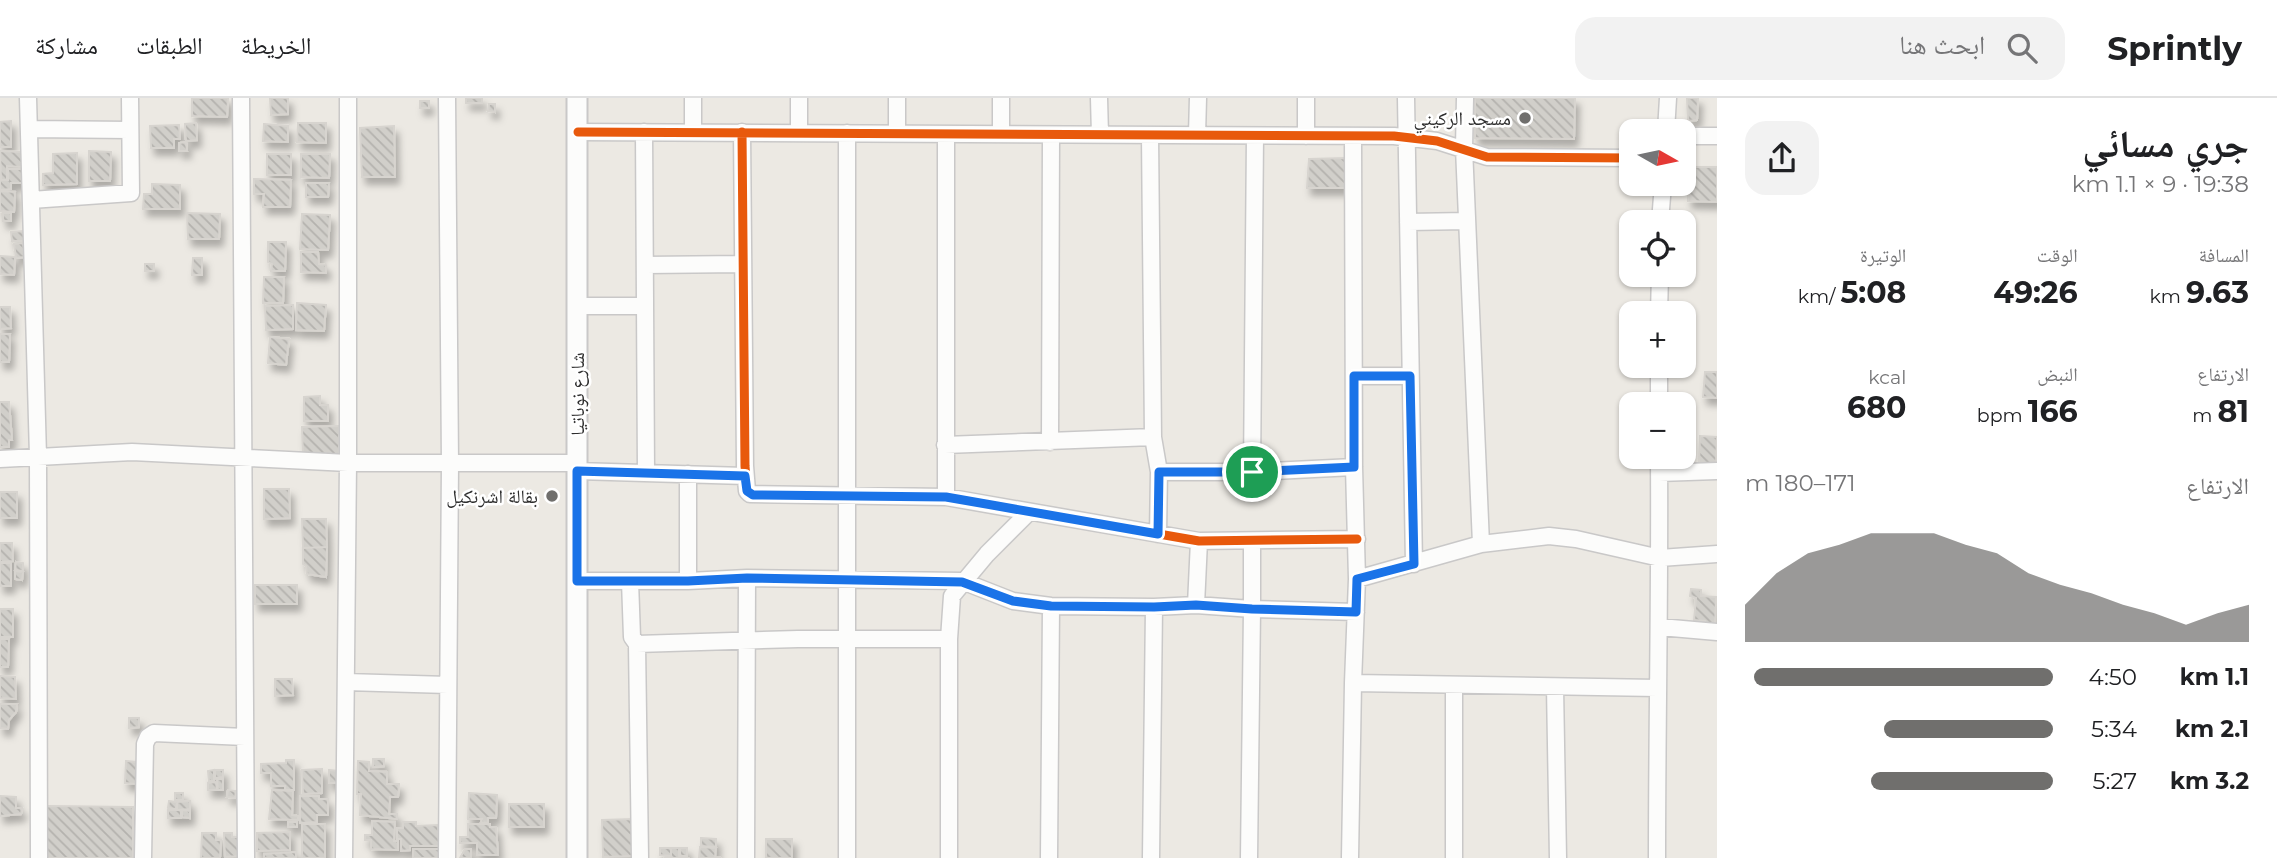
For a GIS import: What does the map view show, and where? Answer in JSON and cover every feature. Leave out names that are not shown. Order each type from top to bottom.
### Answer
[{"type":"street","points":[[28,98],[38,456],[39,858]]},
{"type":"street","points":[[32,200],[131,193],[130,98]]},
{"type":"street","points":[[240,98],[246,858]]},
{"type":"street","points":[[344,858],[348,98]]},
{"type":"street","points":[[447,98],[450,464],[447,858]]},
{"type":"street","name":"شارع نوباتيا","points":[[577,858],[578,98]]},
{"type":"street","points":[[693,98],[693,132]]},
{"type":"street","points":[[799,98],[799,133]]},
{"type":"street","points":[[897,98],[897,134]]},
{"type":"street","points":[[1001,98],[1001,134]]},
{"type":"street","points":[[1100,98],[1100,135]]},
{"type":"street","points":[[1197,135],[1198,98]]},
{"type":"street","points":[[1306,98],[1306,136]]},
{"type":"street","points":[[1406,98],[1414,564]]},
{"type":"street","points":[[1465,98],[1464,148],[1481,544]]},
{"type":"street","points":[[1667,119],[1668,98]]},
{"type":"street","points":[[29,129],[130,130]]},
{"type":"street","points":[[578,132],[1406,137],[1437,141],[1487,156],[1619,158]]},
{"type":"street","points":[[644,132],[646,473]]},
{"type":"street","points":[[742,132],[745,476],[747,491],[753,495],[946,497],[1199,541],[1357,540]]},
{"type":"street","points":[[847,133],[847,858]]},
{"type":"street","points":[[946,134],[946,497]]},
{"type":"street","points":[[1050,442],[1051,135]]},
{"type":"street","points":[[1150,136],[1153,437],[1159,472],[1158,534]]},
{"type":"street","points":[[1252,472],[1255,136]]},
{"type":"street","points":[[1350,858],[1357,579],[1353,136]]},
{"type":"street","points":[[1696,136],[1717,136]]},
{"type":"street","points":[[1408,222],[1467,221]]},
{"type":"street","points":[[645,265],[743,264]]},
{"type":"street","points":[[577,306],[645,306]]},
{"type":"street","points":[[1354,376],[1410,376]]},
{"type":"street","points":[[945,445],[1153,437]]},
{"type":"street","points":[[0,459],[132,452],[244,459],[577,467],[646,473],[745,476]]},
{"type":"street","points":[[1159,472],[1252,472],[1354,467]]},
{"type":"street","points":[[1657,858],[1657,688],[1661,558],[1659,469]]},
{"type":"street","points":[[1696,469],[1717,471]]},
{"type":"street","points":[[688,474],[688,581]]},
{"type":"street","points":[[949,858],[950,639],[953,596],[962,582],[1008,531],[1029,512]]},
{"type":"street","points":[[1357,579],[1481,544],[1549,536],[1661,558],[1717,554]]},
{"type":"street","points":[[1196,605],[1199,541]]},
{"type":"street","points":[[1249,858],[1252,542]]},
{"type":"street","points":[[746,858],[747,578]]},
{"type":"street","points":[[577,581],[847,578],[962,582],[1013,601],[1051,606],[1196,605],[1356,612]]},
{"type":"street","points":[[631,581],[631,633],[637,644],[640,858]]},
{"type":"street","points":[[1049,858],[1051,606]]},
{"type":"street","points":[[1151,858],[1154,607]]},
{"type":"street","points":[[1660,627],[1717,632]]},
{"type":"street","points":[[637,644],[748,640],[950,639]]},
{"type":"street","points":[[346,682],[448,685]]},
{"type":"street","points":[[1353,683],[1657,688]]},
{"type":"street","points":[[1454,686],[1454,858]]},
{"type":"street","points":[[1555,687],[1558,858]]},
{"type":"street","points":[[143,858],[145,744],[148,737],[154,733],[245,737]]},
{"type":"building","points":[[192,98],[228,98],[227,117],[192,116]]},
{"type":"building","points":[[270,98],[288,98],[288,114],[271,115]]},
{"type":"building","points":[[466,98],[482,98],[482,103],[466,103]]},
{"type":"building","name":"مسجد الركيني","points":[[1475,98],[1575,98],[1574,139],[1475,138]]},
{"type":"building","points":[[1687,98],[1698,98],[1697,120],[1688,119]]},
{"type":"building","points":[[420,101],[429,101],[429,108],[420,108]]},
{"type":"building","points":[[489,104],[495,104],[495,112],[488,111]]},
{"type":"building","points":[[11,121],[11,147],[0,147],[0,122]]},
{"type":"building","points":[[196,123],[197,140],[186,141],[185,124]]},
{"type":"building","points":[[298,123],[326,123],[326,143],[297,142]]},
{"type":"building","points":[[264,124],[288,126],[288,142],[263,141]]},
{"type":"building","points":[[179,125],[180,139],[174,139],[174,148],[151,148],[150,126]]},
{"type":"building","points":[[394,126],[395,177],[362,177],[360,128]]},
{"type":"building","points":[[186,142],[187,151],[179,151],[179,143]]},
{"type":"building","points":[[0,151],[22,152],[22,167],[7,166],[7,180],[1,180]]},
{"type":"building","points":[[89,151],[111,152],[110,181],[89,181]]},
{"type":"building","points":[[77,153],[77,184],[43,185],[43,174],[53,173],[53,154]]},
{"type":"building","points":[[267,154],[291,154],[291,175],[267,175]]},
{"type":"building","points":[[301,154],[330,154],[329,178],[301,177]]},
{"type":"building","points":[[1346,158],[1347,188],[1307,188],[1309,159]]},
{"type":"building","points":[[1696,167],[1717,167],[1717,202],[1688,201],[1688,196],[1696,196]]},
{"type":"building","points":[[8,169],[22,169],[22,183],[11,183],[11,189],[0,190],[0,180],[8,180]]},
{"type":"building","points":[[254,179],[291,180],[290,207],[263,207],[264,194],[254,194]]},
{"type":"building","points":[[306,183],[329,183],[328,197],[306,197]]},
{"type":"building","points":[[152,184],[180,185],[180,209],[143,209],[144,194],[152,194]]},
{"type":"building","points":[[0,191],[15,192],[14,212],[0,211]]},
{"type":"building","points":[[3,213],[11,213],[11,221],[3,221]]},
{"type":"building","points":[[187,213],[220,214],[219,239],[188,239]]},
{"type":"building","points":[[302,214],[330,215],[328,250],[300,249]]},
{"type":"building","points":[[24,231],[25,241],[12,241],[11,232]]},
{"type":"building","points":[[268,242],[286,242],[285,271],[271,271]]},
{"type":"building","points":[[23,243],[25,257],[16,258],[14,244]]},
{"type":"building","points":[[301,252],[318,252],[319,264],[326,265],[326,273],[301,272]]},
{"type":"building","points":[[0,256],[15,257],[14,275],[0,274]]},
{"type":"building","points":[[193,258],[202,258],[202,275],[192,275]]},
{"type":"building","points":[[145,264],[154,264],[154,271],[145,271]]},
{"type":"building","points":[[264,277],[284,277],[283,303],[263,303]]},
{"type":"building","points":[[297,303],[326,305],[324,331],[296,330]]},
{"type":"building","points":[[293,305],[293,329],[266,330],[265,306]]},
{"type":"building","points":[[0,307],[10,307],[11,328],[0,329]]},
{"type":"building","points":[[0,334],[10,334],[9,362],[0,362]]},
{"type":"building","points":[[270,337],[289,339],[286,365],[268,363]]},
{"type":"building","points":[[1705,372],[1717,372],[1717,398],[1703,397]]},
{"type":"building","points":[[320,396],[320,405],[328,405],[328,421],[304,421],[304,397]]},
{"type":"building","points":[[0,402],[9,402],[12,440],[9,440],[9,447],[0,447]]},
{"type":"building","points":[[339,426],[339,456],[303,456],[302,427]]},
{"type":"building","points":[[1700,436],[1717,437],[1716,466],[1699,465]]},
{"type":"building","points":[[264,489],[289,489],[290,518],[264,519]]},
{"type":"building","points":[[0,492],[17,492],[17,518],[0,518]]},
{"type":"building","points":[[302,519],[326,519],[327,547],[303,548]]},
{"type":"building","points":[[0,543],[12,543],[13,561],[0,562]]},
{"type":"building","points":[[327,547],[326,577],[307,574],[303,564],[303,548]]},
{"type":"building","points":[[16,562],[23,563],[23,571],[15,570]]},
{"type":"building","points":[[0,563],[11,563],[11,586],[0,586]]},
{"type":"building","points":[[15,571],[23,572],[22,580],[15,579]]},
{"type":"building","points":[[255,585],[297,585],[297,604],[255,604]]},
{"type":"building","points":[[1691,589],[1701,590],[1701,596],[1716,597],[1715,627],[1705,625],[1705,621],[1694,620],[1696,598],[1690,596]]},
{"type":"building","points":[[0,609],[13,609],[13,637],[0,637]]},
{"type":"building","points":[[0,639],[9,639],[8,667],[0,667]]},
{"type":"building","points":[[0,676],[15,677],[16,699],[0,698]]},
{"type":"building","points":[[275,679],[292,679],[293,695],[275,696]]},
{"type":"building","points":[[0,704],[17,704],[16,712],[9,720],[8,729],[0,728]]},
{"type":"building","points":[[129,718],[139,718],[139,727],[129,728]]},
{"type":"building","points":[[373,759],[384,759],[384,766],[373,767]]},
{"type":"building","points":[[286,760],[294,760],[294,790],[285,790],[285,786],[271,786],[271,773],[261,773],[261,764],[286,763]]},
{"type":"building","points":[[126,761],[137,762],[136,784],[125,783]]},
{"type":"building","points":[[358,761],[369,762],[369,771],[387,772],[387,784],[399,784],[398,797],[390,797],[389,814],[397,814],[397,819],[360,815],[361,794],[357,794]]},
{"type":"building","points":[[322,769],[322,793],[303,794],[302,770]]},
{"type":"building","points":[[214,770],[214,781],[209,781],[208,771]]},
{"type":"building","points":[[215,770],[223,770],[223,777],[215,778]]},
{"type":"building","points":[[329,770],[339,771],[339,783],[329,783]]},
{"type":"building","points":[[217,779],[223,779],[223,790],[218,790]]},
{"type":"building","points":[[216,782],[217,790],[208,790],[208,783]]},
{"type":"building","points":[[228,790],[236,791],[235,798],[227,797]]},
{"type":"building","points":[[272,790],[293,791],[292,815],[298,816],[298,820],[269,819]]},
{"type":"building","points":[[175,793],[183,793],[183,800],[175,800]]},
{"type":"building","points":[[469,793],[497,795],[496,818],[488,818],[488,823],[481,822],[482,819],[468,819]]},
{"type":"building","points":[[0,796],[16,797],[16,808],[22,808],[21,814],[0,816]]},
{"type":"building","points":[[300,796],[328,799],[328,815],[317,815],[317,822],[300,823]]},
{"type":"building","points":[[169,801],[177,802],[176,809],[168,808]]},
{"type":"building","points":[[190,801],[190,809],[177,810],[177,802]]},
{"type":"building","points":[[509,804],[544,804],[544,827],[509,827]]},
{"type":"building","points":[[47,806],[133,807],[133,858],[46,858]]},
{"type":"building","points":[[168,810],[181,810],[181,818],[168,818]]},
{"type":"building","points":[[182,810],[190,811],[190,818],[182,817]]},
{"type":"building","points":[[633,819],[633,856],[603,857],[602,820]]},
{"type":"building","points":[[372,821],[395,822],[394,841],[398,841],[398,850],[371,849],[371,840],[365,840],[365,835],[372,835]]},
{"type":"building","points":[[288,822],[297,822],[297,827],[288,827]]},
{"type":"building","points":[[403,822],[416,822],[416,826],[438,825],[439,846],[410,846],[410,850],[401,851],[397,828],[403,828]]},
{"type":"building","points":[[302,824],[325,824],[325,858],[302,858]]},
{"type":"building","points":[[468,824],[490,824],[490,827],[496,827],[498,855],[477,855],[477,843],[460,843],[460,837],[468,837]]},
{"type":"building","points":[[290,832],[290,850],[257,851],[257,833]]},
{"type":"building","points":[[202,833],[216,833],[216,840],[221,840],[220,858],[201,858]]},
{"type":"building","points":[[224,833],[239,837],[240,856],[225,857]]},
{"type":"building","points":[[701,838],[716,839],[716,847],[701,846]]},
{"type":"building","points":[[766,839],[792,839],[792,858],[766,858]]},
{"type":"building","points":[[700,847],[716,848],[715,857],[721,858],[699,858]]},
{"type":"building","points":[[660,848],[671,848],[671,856],[660,855]]},
{"type":"building","points":[[671,848],[679,848],[679,856],[689,858],[664,858],[671,857]]},
{"type":"building","points":[[680,848],[687,848],[687,856],[680,856]]},
{"type":"building","points":[[413,849],[439,849],[439,858],[413,858]]},
{"type":"building","points":[[465,849],[471,849],[471,858],[460,858]]},
{"type":"building","points":[[296,852],[296,858],[264,858],[264,854]]},
{"type":"cycle path","points":[[578,132],[1394,136],[1437,141],[1487,157],[1619,158]]},
{"type":"cycle path","points":[[742,132],[745,466],[747,491],[750,494],[946,497],[1199,541],[1357,539]]},
{"type":"place","name":"مسجد الركيني","points":[[1525,118]]},
{"type":"place","name":"بقالة اشرنكيل","points":[[552,496]]},
{"type":"route","points":[[1354,376],[1410,376],[1414,564],[1357,579],[1356,612],[1196,605],[1051,606],[1013,601],[962,582],[847,578],[577,581],[577,471],[745,476],[747,491],[753,495],[946,497],[1158,534],[1159,472],[1252,472],[1354,467],[1354,376]]}]
